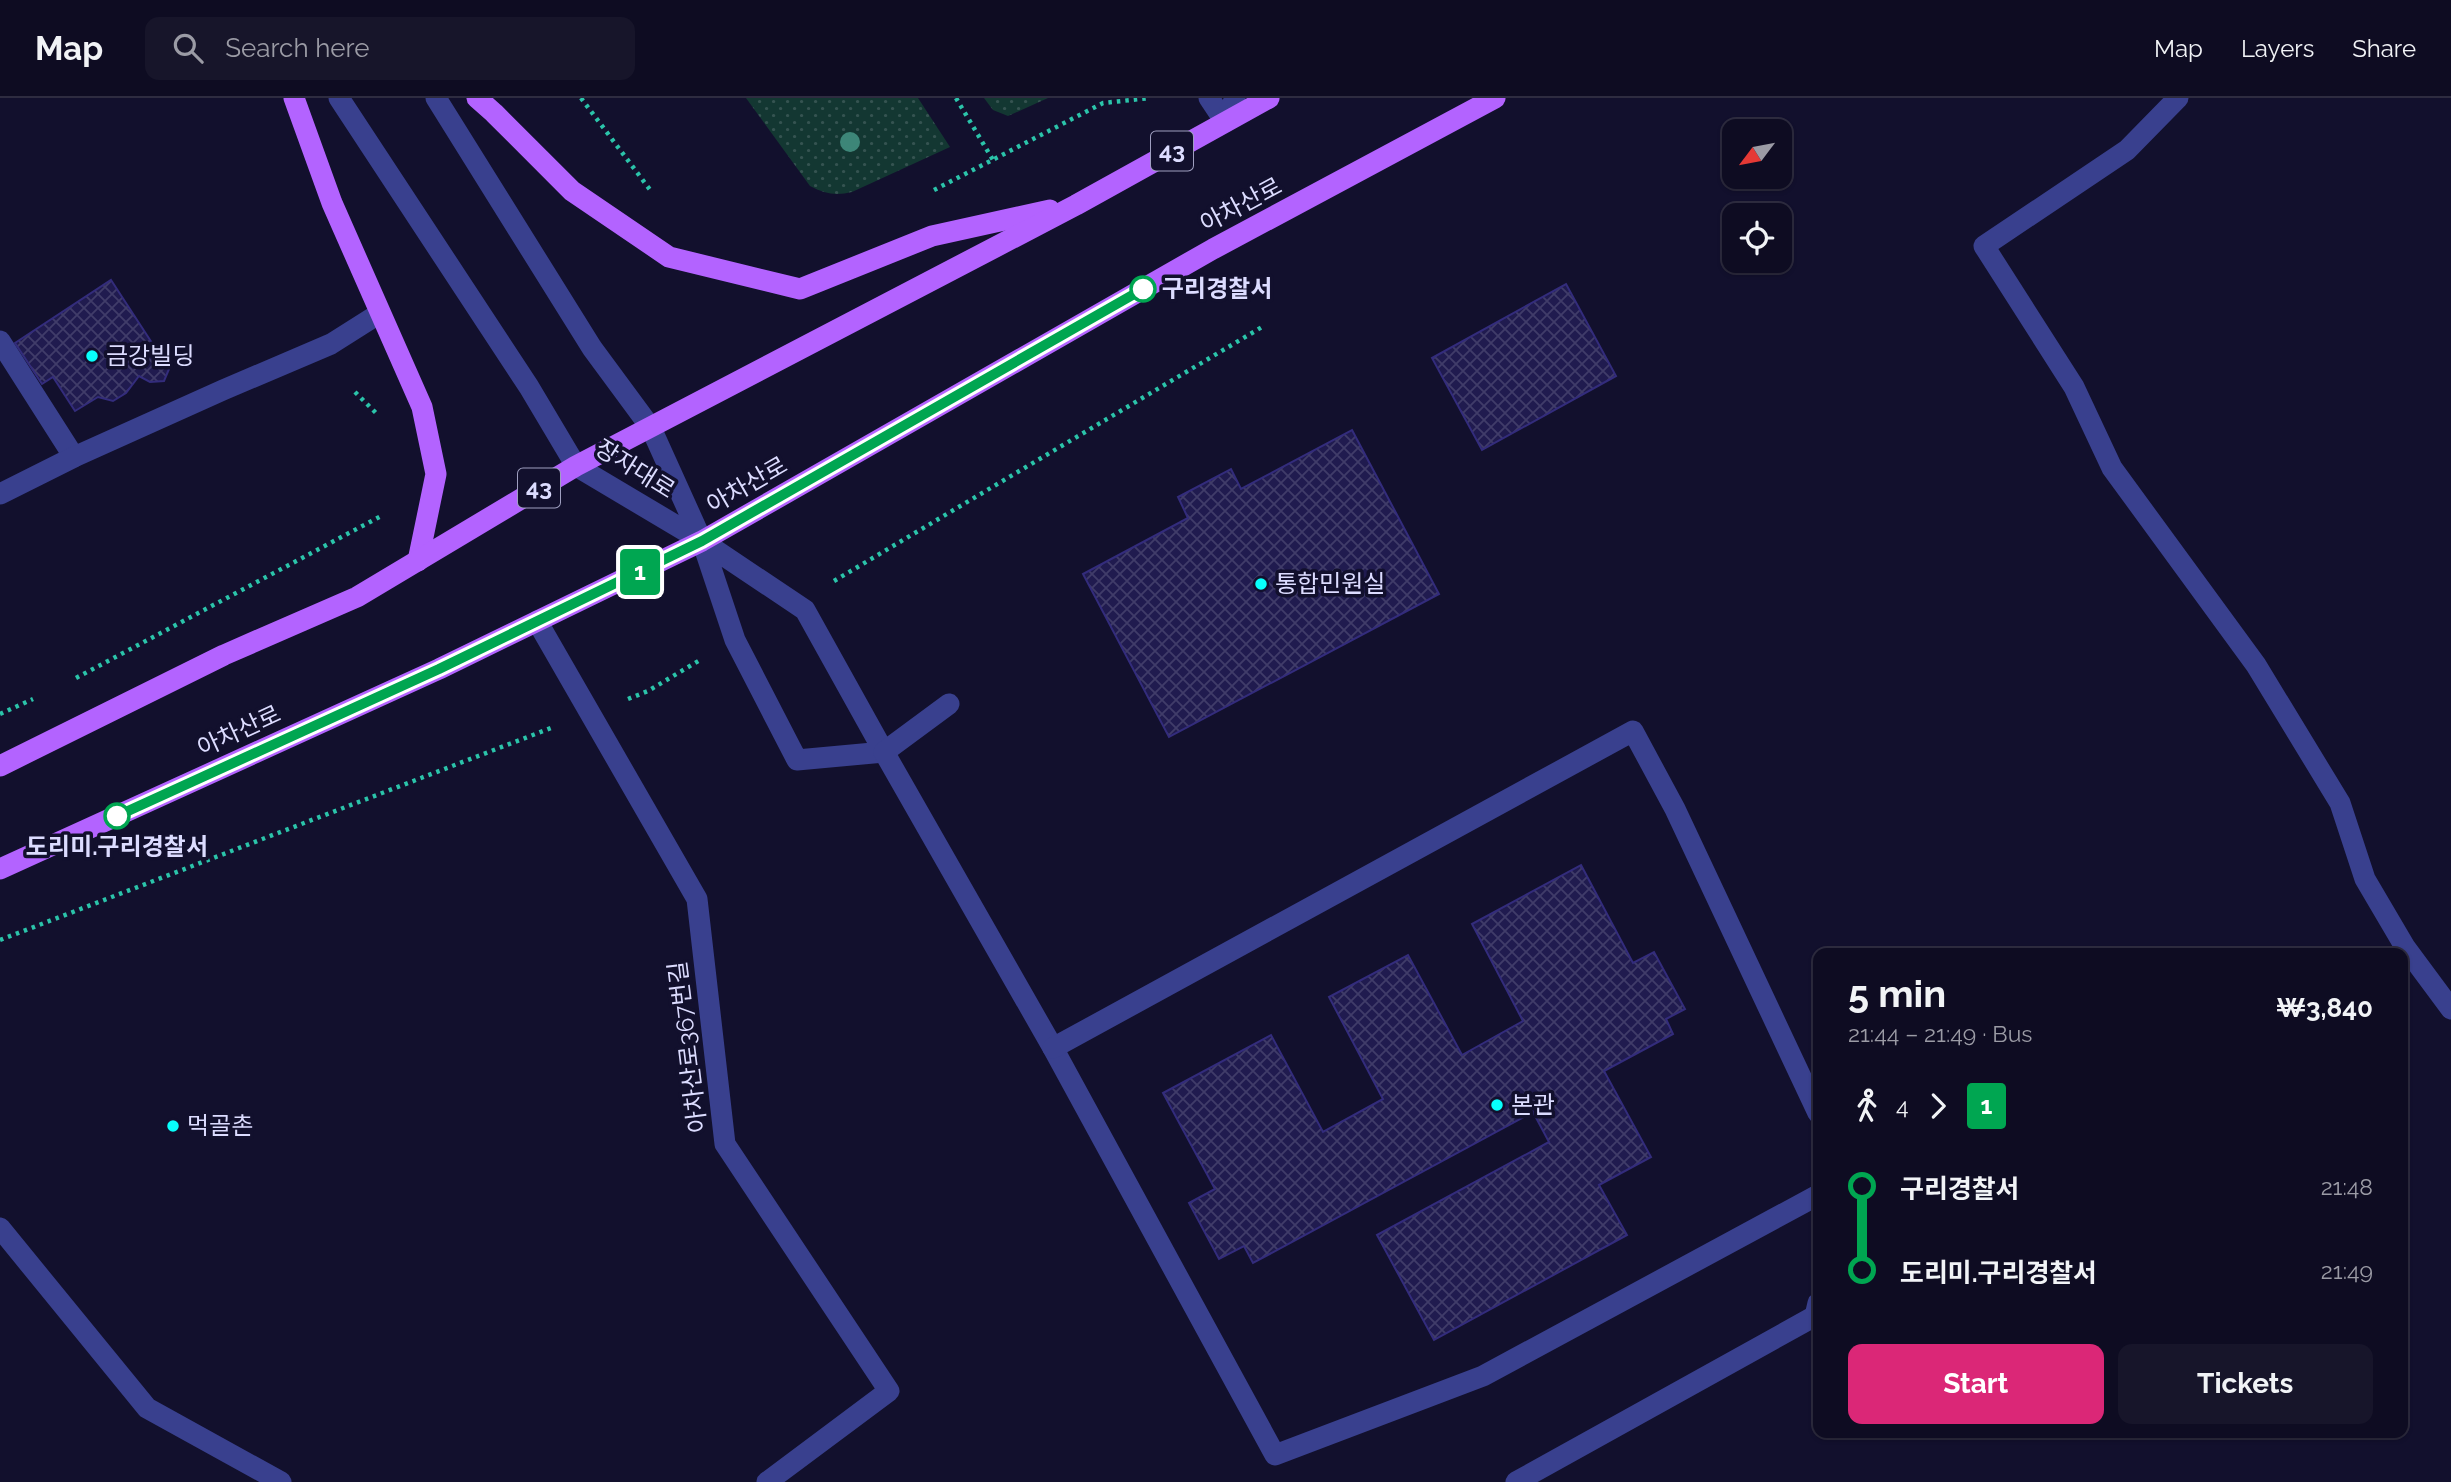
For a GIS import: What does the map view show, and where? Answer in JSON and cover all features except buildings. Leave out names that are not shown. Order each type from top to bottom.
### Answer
[{"type":"main road","points":[[293,98],[332,203],[422,407],[436,474],[418,561]]},
{"type":"main road","points":[[477,98],[572,191],[669,257],[800,289],[932,236],[1076,205]]},
{"type":"main road","name":"43","points":[[0,766],[224,655],[357,597],[576,466],[1076,205],[1269,98]]},
{"type":"main road","name":"아차산로","points":[[0,869],[426,675],[702,541],[1213,249],[1495,98]]},
{"type":"street","name":"장자대로","points":[[339,98],[529,387],[576,466],[702,541]]},
{"type":"street","name":"장자대로","points":[[436,98],[592,348],[651,428],[702,541]]},
{"type":"street","points":[[1209,98],[1225,122]]},
{"type":"street","points":[[1225,122],[1235,98]]},
{"type":"street","points":[[2178,98],[2127,150],[1984,246],[2074,387],[2112,468],[2263,677],[2340,803],[2365,879],[2406,948]]},
{"type":"street","points":[[0,494],[74,457],[331,344],[380,313]]},
{"type":"street","points":[[0,341],[74,457]]},
{"type":"street","points":[[702,541],[805,610],[1053,1048],[1275,1455],[1483,1376],[1813,1198]]},
{"type":"street","points":[[702,541],[735,640],[797,760],[884,752],[948,704]]},
{"type":"street","name":"아차산로367번길","points":[[537,621],[697,899],[725,1144],[889,1391],[767,1482]]},
{"type":"street","points":[[1053,1048],[1633,731],[1675,809],[1813,1102]]},
{"type":"street","points":[[2408,951],[2451,1009]]},
{"type":"street","points":[[0,1228],[147,1408],[281,1482]]},
{"type":"street","points":[[1516,1482],[1813,1317]]},
{"type":"path","points":[[581,98],[659,200]]},
{"type":"path","points":[[956,98],[993,160]]},
{"type":"path","points":[[933,191],[1103,103],[1150,98]]},
{"type":"path","points":[[796,604],[1262,327]]},
{"type":"path","points":[[355,393],[383,420]]},
{"type":"path","points":[[64,684],[392,510]]},
{"type":"path","points":[[0,940],[648,691],[735,640]]},
{"type":"path","points":[[0,714],[41,695]]},
{"type":"green space","points":[[746,98],[918,98],[950,147],[852,192],[826,192],[810,186]]},
{"type":"green space","points":[[984,98],[1048,98],[1008,116],[993,110]]},
{"type":"bus line","name":"1","points":[[117,816],[439,669],[702,541],[1143,289]]},
{"type":"place","name":"구리경찰서","points":[[1143,289]]},
{"type":"place","name":"금강빌딩","points":[[92,356]]},
{"type":"place","name":"통합민원실","points":[[1261,584]]},
{"type":"place","name":"도리미.구리경찰서","points":[[117,816]]},
{"type":"place","name":"본관","points":[[1497,1105]]},
{"type":"place","name":"먹골촌","points":[[173,1126]]}]
